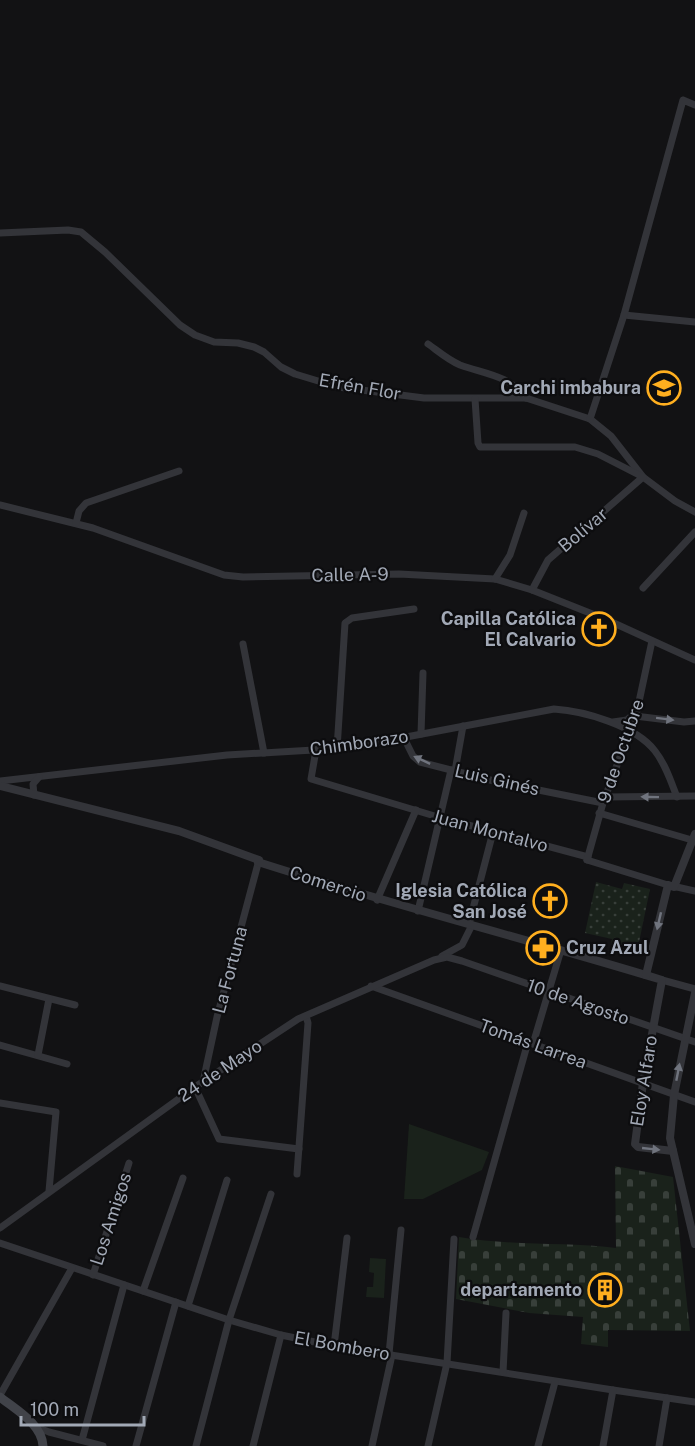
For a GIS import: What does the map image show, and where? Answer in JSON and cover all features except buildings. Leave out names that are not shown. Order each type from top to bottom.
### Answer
[{"type":"main road","points":[[0,1396],[33,1424],[40,1433],[44,1446]]},
{"type":"street","points":[[590,419],[624,315],[683,100],[695,105]]},
{"type":"street","name":"Efrén Flor","points":[[0,233],[68,230],[81,232],[105,252],[180,325],[195,335],[214,342],[238,343],[254,347],[264,352],[280,367],[295,374],[349,388],[424,398],[526,398],[590,419],[611,436],[643,477],[675,501],[695,512]]},
{"type":"street","points":[[624,315],[695,322]]},
{"type":"street","points":[[428,344],[460,364],[491,373],[510,382],[526,398]]},
{"type":"street","points":[[476,399],[480,447],[575,447],[598,454],[643,477]]},
{"type":"street","points":[[76,523],[79,511],[86,503],[180,471]]},
{"type":"street","name":"Bolívar","points":[[532,590],[548,560],[643,477]]},
{"type":"street","name":"Calle A-9","points":[[0,505],[76,523],[224,574],[243,577],[399,574],[495,579],[532,590],[605,619],[695,660]]},
{"type":"street","points":[[495,579],[510,555],[524,513]]},
{"type":"street","points":[[643,588],[695,532]]},
{"type":"street","points":[[337,749],[345,623],[352,618],[414,609]]},
{"type":"street","name":"9 de Octubre","points":[[587,859],[599,813],[636,714],[652,641]]},
{"type":"street","points":[[243,644],[264,753]]},
{"type":"street","points":[[421,734],[423,673]]},
{"type":"street","name":"Chimborazo","points":[[0,781],[264,753],[337,749],[554,709],[611,722],[644,740],[657,753],[677,797]]},
{"type":"street","points":[[611,722],[627,720],[636,714],[684,722],[695,720]]},
{"type":"street","points":[[418,911],[463,726]]},
{"type":"street","name":"Luis Ginés","points":[[404,738],[417,760],[494,781],[604,800],[695,796]]},
{"type":"street","name":"Juan Montalvo","points":[[316,750],[310,779],[493,831],[671,886],[695,891]]},
{"type":"street","points":[[34,795],[33,784],[40,777]]},
{"type":"street","name":"Comercio","points":[[0,786],[179,831],[259,861],[377,900],[561,950],[695,991]]},
{"type":"street","points":[[377,900],[416,810]]},
{"type":"street","points":[[599,813],[694,837],[671,886],[646,975]]},
{"type":"street","points":[[462,961],[493,831]]},
{"type":"street","name":"La Fortuna","points":[[203,1082],[217,1017],[259,861]]},
{"type":"street","points":[[434,960],[462,945],[471,925]]},
{"type":"street","points":[[473,1237],[530,1043],[549,992],[561,950]]},
{"type":"street","name":"24 de Mayo","points":[[0,1228],[195,1087],[306,1016],[434,960],[447,957],[462,961]]},
{"type":"street","name":"10 de Agosto","points":[[462,961],[695,1042]]},
{"type":"street","points":[[386,980],[393,994]]},
{"type":"street","name":"Eloy Alfaro","points":[[662,980],[643,1083],[635,1144],[638,1147],[673,1151]]},
{"type":"street","points":[[0,986],[75,1005]]},
{"type":"street","name":"Tomás Larrea","points":[[371,986],[695,1102]]},
{"type":"street","points":[[695,991],[674,1095],[670,1134],[695,1244]]},
{"type":"street","points":[[38,1055],[49,999]]},
{"type":"street","points":[[297,1174],[308,1023],[306,1016]]},
{"type":"street","points":[[0,1045],[66,1064]]},
{"type":"street","points":[[195,1087],[219,1139],[299,1149]]},
{"type":"street","points":[[0,1103],[56,1112],[49,1191]]},
{"type":"street","name":"Los Amigos","points":[[93,1275],[129,1163]]},
{"type":"street","points":[[143,1291],[183,1178]]},
{"type":"street","points":[[188,1306],[227,1180]]},
{"type":"street","points":[[196,1446],[230,1320],[271,1194]]},
{"type":"street","points":[[372,1446],[390,1354],[401,1230]]},
{"type":"street","points":[[334,1346],[347,1238]]},
{"type":"street","points":[[428,1446],[447,1363],[454,1239]]},
{"type":"street","name":"El Bombero","points":[[0,1243],[281,1335],[334,1346],[555,1382],[695,1401]]},
{"type":"street","points":[[0,1396],[72,1268]]},
{"type":"street","points":[[82,1440],[124,1285]]},
{"type":"street","points":[[136,1446],[176,1302]]},
{"type":"street","points":[[503,1372],[506,1313]]},
{"type":"street","points":[[253,1446],[281,1335]]},
{"type":"street","points":[[538,1446],[555,1382]]},
{"type":"street","points":[[603,1446],[613,1390]]},
{"type":"street","points":[[659,1446],[667,1398]]},
{"type":"street","points":[[33,1424],[49,1432],[103,1446]]},
{"type":"street","points":[[44,1446],[49,1432]]},
{"type":"green space","points":[[596,882],[622,889],[624,883],[650,889],[637,952],[611,946],[612,939],[585,933]]},
{"type":"green space","points":[[409,1124],[489,1152],[482,1170],[423,1199],[404,1199]]},
{"type":"green space","points":[[615,1166],[673,1177],[690,1331],[608,1330],[608,1347],[581,1344],[583,1317],[529,1313],[456,1299],[459,1237],[498,1242],[616,1248]]},
{"type":"green space","points":[[370,1258],[386,1259],[384,1298],[366,1297],[367,1287],[373,1287],[374,1273],[369,1272]]},
{"type":"place","name":"Carchi imbabura","points":[[664,388]]},
{"type":"place","name":"Capilla Católica El Calvario","points":[[599,629]]},
{"type":"place","name":"Iglesia Católica San José","points":[[550,901]]},
{"type":"place","name":"Cruz Azul","points":[[543,948]]},
{"type":"place","name":"departamento","points":[[605,1290]]}]
